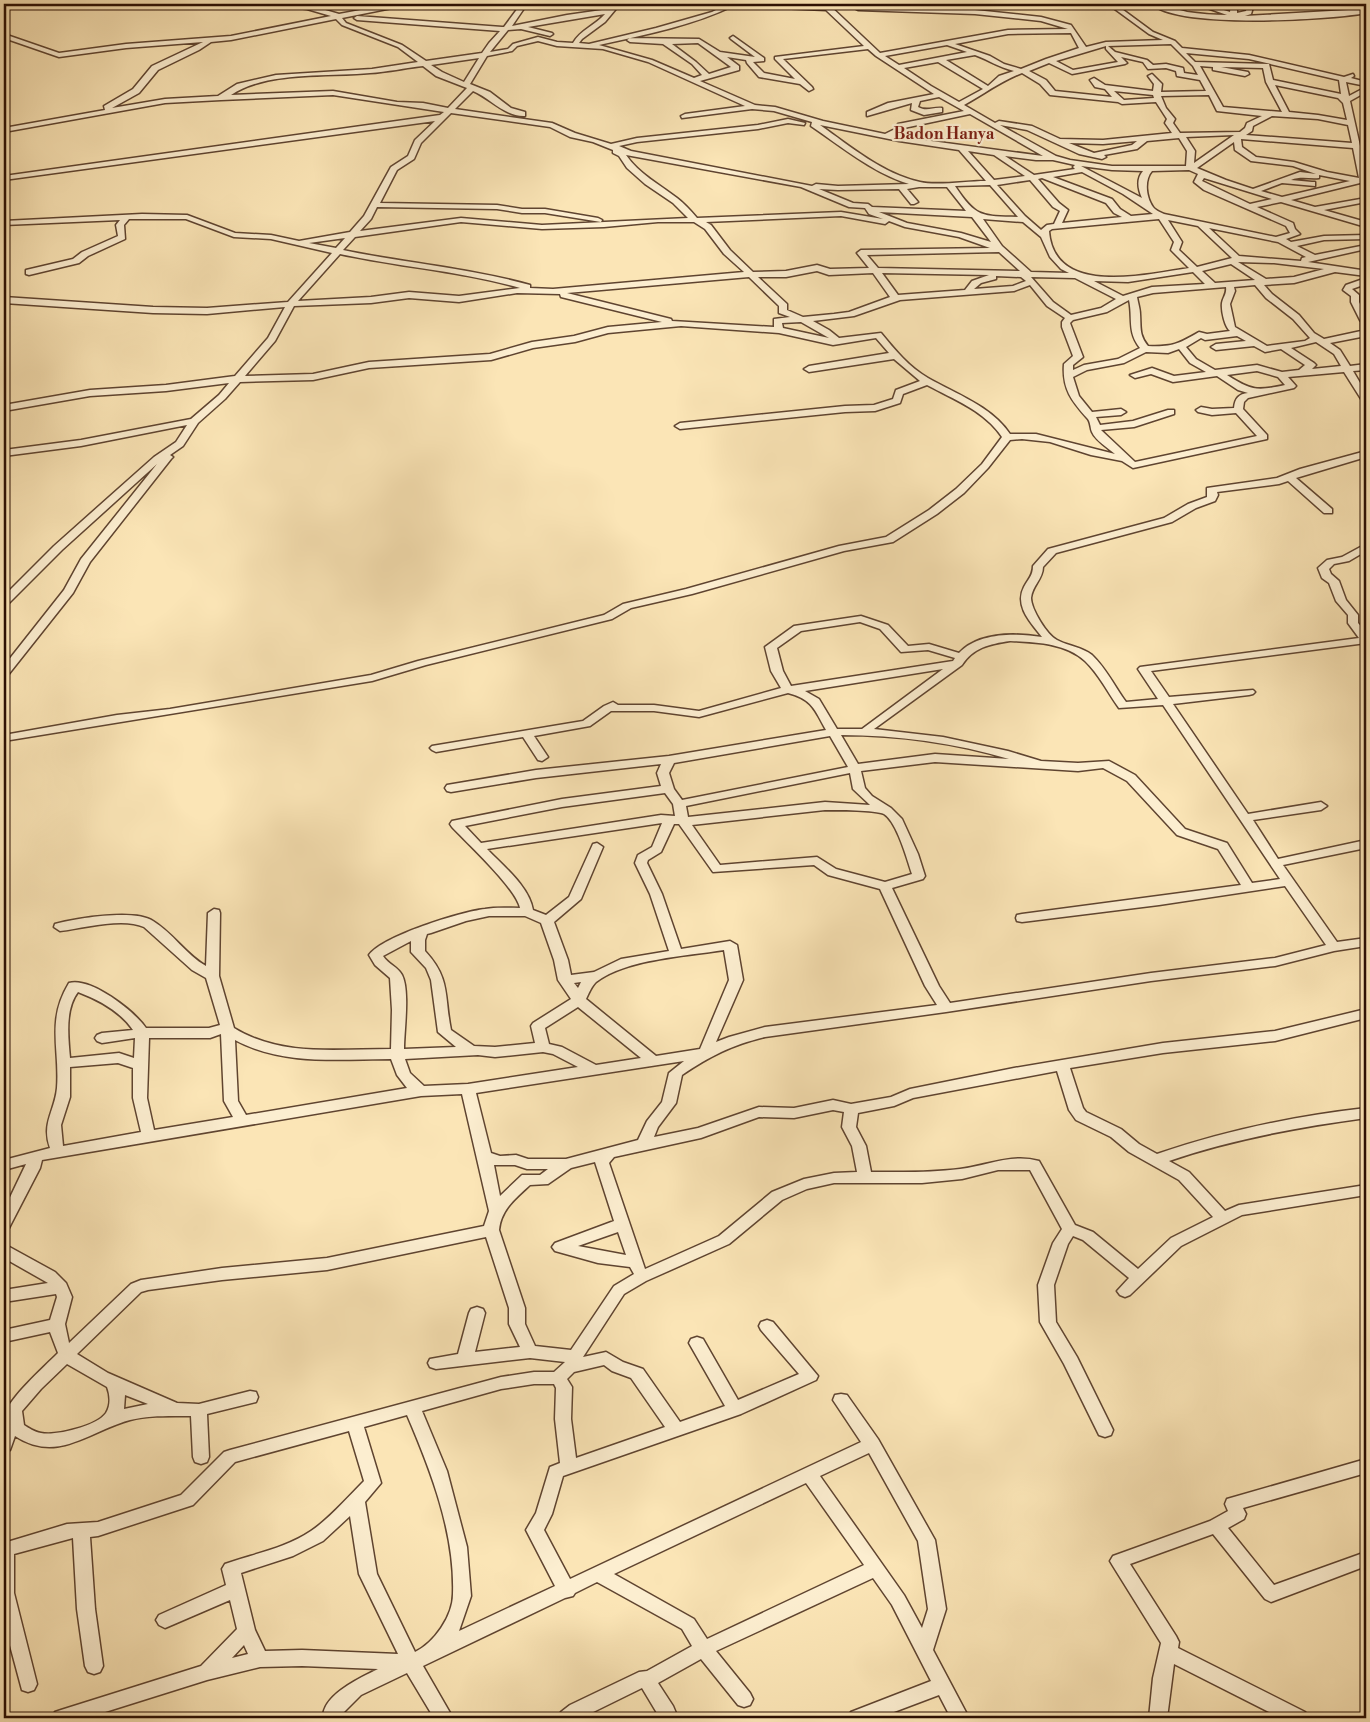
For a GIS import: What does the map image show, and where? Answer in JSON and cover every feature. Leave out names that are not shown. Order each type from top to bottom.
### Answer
[{"type":"street","points":[[282,4],[308,7],[336,16],[408,24],[506,29],[559,18],[612,11]]},
{"type":"street","points":[[4,36],[59,55],[126,46],[210,41],[402,4]]},
{"type":"street","points":[[4,673],[68,590],[86,561],[194,421],[222,397],[272,340],[291,304],[368,217],[394,169],[411,157],[418,142],[448,114],[468,87],[491,44],[506,29],[524,4]]},
{"type":"street","points":[[219,98],[240,86],[276,77],[372,71],[507,51],[515,45],[538,39],[557,44],[576,43],[594,26],[603,21],[617,4]]},
{"type":"street","points":[[720,4],[826,6],[878,55],[930,90],[1057,159],[1134,196],[1146,204],[1150,210],[1161,216],[1202,226],[1277,239],[1313,258]]},
{"type":"street","points":[[586,45],[675,24],[714,13],[732,4]]},
{"type":"street","points":[[1111,4],[1152,34],[1173,42],[1182,50],[1194,64],[1220,109],[1351,122]]},
{"type":"street","points":[[1156,4],[1170,10],[1232,16],[1282,18],[1366,11]]},
{"type":"street","points":[[1199,4],[1232,16],[1249,13],[1251,4]]},
{"type":"street","points":[[1232,16],[1234,4]]},
{"type":"street","points":[[858,8],[1005,14],[1050,21],[1069,26],[1083,49]]},
{"type":"street","points":[[336,16],[344,24],[400,46],[427,63],[439,74],[487,94],[508,110],[536,117],[573,135],[595,140],[622,154],[630,166],[648,182],[676,201],[696,220],[708,227],[727,252],[784,306],[782,311],[804,319],[808,324],[831,333],[836,341]]},
{"type":"street","points":[[675,24],[683,30]]},
{"type":"street","points":[[518,27],[544,32],[576,43],[638,56],[756,107],[782,122]]},
{"type":"street","points":[[878,55],[1008,32],[1073,31]]},
{"type":"street","points":[[691,35],[736,68],[706,75],[694,80]]},
{"type":"street","points":[[624,37],[629,40],[665,42],[699,41]]},
{"type":"street","points":[[733,38],[762,60]]},
{"type":"street","points":[[104,112],[136,91],[155,68],[197,50],[210,41]]},
{"type":"street","points":[[665,42],[694,62],[706,75]]},
{"type":"street","points":[[916,101],[914,108],[924,114],[960,105],[988,89],[1002,78],[1083,49],[1106,44],[1173,42]]},
{"type":"street","points":[[944,43],[988,56],[1001,66],[1033,76],[1043,82],[1049,91],[1058,94],[1119,100],[1122,102],[1157,95],[1211,93]]},
{"type":"street","points":[[718,54],[725,53],[762,60],[870,46]]},
{"type":"street","points":[[1048,60],[1072,72],[1123,63],[1111,50],[1144,61],[1152,67],[1172,68],[1180,70],[1180,74],[1202,78]]},
{"type":"street","points":[[1182,50],[1250,57],[1366,84]]},
{"type":"street","points":[[897,66],[975,53]]},
{"type":"street","points":[[750,59],[749,62],[762,75],[806,86],[777,58]]},
{"type":"street","points":[[939,60],[988,89]]},
{"type":"street","points":[[1184,61],[1245,74]]},
{"type":"street","points":[[1194,64],[1266,66],[1270,82],[1287,115]]},
{"type":"street","points":[[1354,74],[1342,81],[1345,101],[1365,181]]},
{"type":"street","points":[[1330,76],[1364,74]]},
{"type":"street","points":[[1152,76],[1158,84],[1157,95],[1161,108],[1171,120],[1169,122],[1191,150],[1190,168]]},
{"type":"street","points":[[1119,100],[1096,82],[1157,95]]},
{"type":"street","points":[[1270,82],[1340,96],[1345,101]]},
{"type":"street","points":[[1108,90],[1118,88]]},
{"type":"street","points":[[1345,101],[1366,89]]},
{"type":"street","points":[[915,92],[930,90]]},
{"type":"street","points":[[4,130],[166,101],[322,92],[397,104],[423,105],[448,114],[552,125]]},
{"type":"street","points":[[870,114],[890,105],[940,95]]},
{"type":"street","points":[[685,116],[756,107],[804,117],[822,123],[922,142],[995,153],[1057,159],[1092,166],[1150,170],[1190,168],[1200,164],[1234,131]]},
{"type":"street","points":[[1226,110],[1222,112],[1234,131],[1238,148],[1254,159],[1300,166],[1323,176]]},
{"type":"street","points":[[1312,117],[1348,110]]},
{"type":"street","points":[[886,136],[898,131],[901,126],[971,112]]},
{"type":"street","points":[[4,178],[448,114]]},
{"type":"street","points":[[1056,141],[1103,142],[1250,129],[1250,125],[1270,114]]},
{"type":"street","points":[[804,117],[870,163],[920,186]]},
{"type":"street","points":[[986,121],[1029,128],[1056,141],[1094,155],[1117,160],[1134,169]]},
{"type":"street","points":[[610,147],[637,140],[782,122],[814,124]]},
{"type":"street","points":[[1234,131],[1366,145]]},
{"type":"street","points":[[1094,155],[1134,146],[1140,141],[1151,138]]},
{"type":"street","points":[[922,142],[927,146],[968,158]]},
{"type":"street","points":[[610,147],[629,153],[803,185],[838,188],[992,183],[1083,170]]},
{"type":"street","points":[[962,148],[968,158],[1024,220],[1045,236]]},
{"type":"street","points":[[995,153],[1032,177],[1056,205],[1064,210],[1057,226]]},
{"type":"street","points":[[1190,168],[1205,175],[1277,199],[1366,224]]},
{"type":"street","points":[[1150,170],[1144,175],[1142,184],[1150,210]]},
{"type":"street","points":[[1254,191],[1300,174],[1365,181]]},
{"type":"street","points":[[1205,175],[1200,176],[1198,182],[1207,188],[1283,221],[1290,225],[1291,230],[1296,234],[1277,239]]},
{"type":"street","points":[[1044,176],[1109,202],[1130,219]]},
{"type":"street","points":[[1312,184],[1323,176]]},
{"type":"street","points":[[1282,181],[1312,184],[1322,190]]},
{"type":"street","points":[[1249,206],[1365,181]]},
{"type":"street","points":[[803,185],[852,205],[868,206],[879,216],[905,225]]},
{"type":"street","points":[[950,185],[1000,249],[1027,276],[1050,304],[1070,318]]},
{"type":"street","points":[[905,186],[904,189],[914,202]]},
{"type":"street","points":[[1314,209],[1366,200]]},
{"type":"street","points":[[374,205],[545,211],[598,220],[625,222],[841,214],[960,236],[1000,249]]},
{"type":"street","points":[[870,209],[966,213],[991,219],[1024,220]]},
{"type":"street","points":[[4,223],[161,215],[187,217],[234,235],[271,237],[339,252],[448,272],[496,278],[540,291],[553,292],[676,324]]},
{"type":"street","points":[[1122,299],[1061,267],[1047,248],[1046,228],[1161,216]]},
{"type":"street","points":[[1161,216],[1178,242],[1175,250],[1212,285]]},
{"type":"street","points":[[29,272],[76,261],[80,256],[111,244],[122,237],[120,225],[126,217]]},
{"type":"street","points":[[293,242],[461,220],[542,227],[604,225],[625,222]]},
{"type":"street","points":[[1202,226],[1235,261],[1261,282],[1269,296],[1296,317],[1304,328],[1332,348],[1348,369],[1366,400]]},
{"type":"street","points":[[1288,245],[1324,238],[1366,237]]},
{"type":"street","points":[[1296,262],[1366,247]]},
{"type":"street","points":[[896,298],[861,253],[1000,249]]},
{"type":"street","points":[[4,300],[207,311],[410,296],[459,299],[517,290],[553,292],[750,275],[786,274],[818,268],[829,272],[874,270],[1005,273],[1027,276],[1078,276],[1130,280],[1261,258],[1322,265],[1335,269],[1356,270],[1366,274]]},
{"type":"street","points":[[1238,410],[1264,437],[1133,465],[1097,433],[1097,428],[1079,405],[1069,385],[1069,364],[1078,357],[1077,349],[1069,337],[1066,322],[1070,318],[1104,310],[1122,299],[1164,288],[1294,280],[1335,269]]},
{"type":"street","points":[[969,292],[971,286],[975,283],[1005,273]]},
{"type":"street","points":[[779,330],[777,321],[851,314],[896,298],[1014,288],[1027,276]]},
{"type":"street","points":[[1366,281],[1347,290],[1355,295],[1355,302],[1365,322],[1366,334]]},
{"type":"street","points":[[1229,284],[1231,290],[1226,304],[1231,328],[1255,343],[1267,358],[1271,374],[1282,376],[1366,367]]},
{"type":"street","points":[[1132,296],[1136,313],[1135,329],[1137,339],[1145,349]]},
{"type":"street","points":[[4,408],[75,395],[166,388],[236,379],[313,377],[370,365],[491,357],[532,345],[575,339],[608,330],[676,324],[779,330],[806,337],[836,341],[878,335],[907,368],[980,411],[1003,428],[1007,438]]},
{"type":"street","points":[[1068,376],[1084,368],[1121,360],[1145,349],[1168,350],[1181,346],[1202,334],[1205,337],[1238,333]]},
{"type":"street","points":[[1135,375],[1152,371],[1174,383],[1216,373],[1257,368],[1283,347],[1366,334]]},
{"type":"street","points":[[1332,348],[1366,334]]},
{"type":"street","points":[[1216,347],[1255,343]]},
{"type":"street","points":[[1181,346],[1193,361],[1241,388],[1260,393]]},
{"type":"street","points":[[1283,347],[1311,365],[1301,373]]},
{"type":"street","points":[[809,369],[884,356],[896,356]]},
{"type":"street","points":[[1238,410],[1239,401],[1245,396],[1291,386],[1282,376]]},
{"type":"street","points":[[680,426],[807,412],[874,408],[896,401],[898,392],[928,381]]},
{"type":"street","points":[[1201,410],[1212,412],[1238,410]]},
{"type":"street","points":[[1088,415],[1121,412]]},
{"type":"street","points":[[1097,428],[1134,424],[1171,412]]},
{"type":"street","points":[[4,453],[81,443],[194,421]]},
{"type":"street","points":[[4,738],[117,718],[170,712],[372,678],[422,663],[608,617],[628,606],[688,592],[843,548],[889,540],[933,512],[960,491],[985,466],[1007,438],[1019,435],[1045,439],[1108,457],[1124,458]]},
{"type":"street","points":[[4,602],[51,554],[157,459],[177,445]]},
{"type":"street","points":[[1051,641],[1030,615],[1026,598],[1029,588],[1038,575],[1038,566],[1052,551],[1168,520],[1192,506],[1211,499],[1213,495],[1211,490],[1290,478],[1303,471],[1366,454]]},
{"type":"street","points":[[1290,478],[1328,511]]},
{"type":"street","points":[[1366,547],[1345,559],[1331,562],[1323,568],[1326,576],[1334,581],[1341,601],[1353,615],[1352,623],[1366,639]]},
{"type":"street","points":[[669,760],[663,773],[668,789],[679,804],[684,821],[717,869],[817,861],[832,872],[886,886],[919,876],[912,854],[896,819],[868,799],[859,790],[855,769],[820,708],[810,697],[788,690],[777,671],[771,647],[798,628],[855,619],[869,620],[884,627],[905,650],[929,647],[960,660]]},
{"type":"street","points":[[865,732],[873,724],[960,660],[966,651],[987,641],[1014,638],[1051,641],[1067,646],[1087,657],[1123,706],[1249,692]]},
{"type":"street","points":[[1334,947],[1144,669],[1366,639]]},
{"type":"street","points":[[436,748],[586,724],[613,705],[698,714],[788,690],[960,660]]},
{"type":"street","points":[[451,788],[536,774],[669,760],[833,732],[865,732],[943,741],[1008,755],[1041,765]]},
{"type":"street","points":[[527,734],[542,757]]},
{"type":"street","points":[[679,804],[878,764],[935,758],[1078,767],[1105,764],[1131,778],[1181,832],[1222,846],[1250,888]]},
{"type":"street","points":[[527,912],[525,900],[508,879],[456,824],[562,803],[668,789]]},
{"type":"street","points":[[1245,818],[1322,806]]},
{"type":"street","points":[[477,847],[661,819],[684,821],[813,807],[887,811]]},
{"type":"street","points":[[669,820],[657,849],[642,858],[641,863],[656,894],[676,953]]},
{"type":"street","points":[[1276,863],[1366,844]]},
{"type":"street","points":[[547,921],[574,899],[597,847]]},
{"type":"street","points":[[1022,918],[1288,882]]},
{"type":"street","points":[[886,886],[932,986],[946,1008]]},
{"type":"street","points":[[421,1092],[405,1078],[396,1054],[399,1008],[395,974],[380,962],[376,955],[387,947],[422,932],[458,919],[482,913],[527,912],[547,921],[562,960],[565,980],[579,1000],[653,1061]]},
{"type":"street","points":[[214,913],[212,976],[228,1028],[231,1100],[242,1120]]},
{"type":"street","points":[[60,927],[119,919],[138,919],[149,924],[197,967],[212,976]]},
{"type":"street","points":[[422,932],[418,940],[418,952],[432,967],[438,986],[441,1018],[445,1032],[471,1050]]},
{"type":"street","points":[[4,1165],[35,1156],[242,1120],[421,1092],[468,1089],[705,1052],[734,1040],[765,1032],[946,1008],[1151,977],[1275,962],[1334,947],[1366,942]]},
{"type":"street","points":[[543,1047],[538,1026],[579,1000],[586,985],[597,976],[621,963],[730,945],[736,980],[705,1052],[676,1073],[669,1103],[652,1125],[643,1144]]},
{"type":"street","points":[[565,980],[597,976]]},
{"type":"street","points":[[58,1152],[52,1136],[52,1126],[64,1087],[61,1018],[67,998],[74,986],[90,991],[131,1016],[140,1028],[142,1034],[138,1100],[149,1136]]},
{"type":"street","points":[[485,1156],[499,1161],[516,1160],[527,1164],[566,1164],[643,1144],[701,1133],[759,1112],[794,1113],[833,1105],[851,1109],[894,1102],[910,1094],[1062,1065],[1163,1048],[1275,1036],[1366,1014]]},
{"type":"street","points":[[228,1028],[251,1044],[286,1052],[396,1054],[471,1050],[495,1052],[543,1047],[557,1050],[594,1070]]},
{"type":"street","points":[[102,1038],[142,1034],[210,1033],[228,1028]]},
{"type":"street","points":[[62,1063],[119,1058],[139,1065]]},
{"type":"street","points":[[1062,1065],[1076,1110],[1081,1116],[1116,1133],[1134,1148],[1184,1176],[1223,1218]]},
{"type":"street","points":[[468,1089],[496,1210]]},
{"type":"street","points":[[851,1109],[848,1127],[859,1146],[865,1177]]},
{"type":"street","points":[[1156,1160],[1188,1148],[1227,1138],[1328,1118],[1366,1113]]},
{"type":"street","points":[[609,1152],[602,1162],[641,1278]]},
{"type":"street","points":[[4,1224],[33,1168],[35,1156]]},
{"type":"street","points":[[530,1352],[516,1324],[517,1308],[491,1230],[491,1221],[496,1210],[527,1179],[543,1180],[566,1164]]},
{"type":"street","points":[[436,1363],[530,1352],[543,1352],[562,1357],[575,1356],[619,1290],[724,1240],[777,1196],[804,1184],[834,1178],[922,1178],[962,1174],[998,1166],[1034,1165],[1070,1229],[1088,1236],[1139,1278]]},
{"type":"street","points":[[1125,1290],[1176,1242],[1239,1210],[1366,1190]]},
{"type":"street","points":[[623,1224],[560,1247],[636,1262]]},
{"type":"street","points":[[1070,1229],[1061,1243],[1046,1285],[1048,1322],[1071,1361],[1106,1430]]},
{"type":"street","points":[[4,1445],[14,1408],[29,1394],[35,1385],[136,1288],[146,1284],[222,1274],[327,1264],[491,1230]]},
{"type":"street","points":[[4,1250],[43,1273],[61,1287],[64,1295],[64,1304],[57,1324],[66,1355],[113,1382],[159,1402],[191,1410]]},
{"type":"street","points":[[4,1296],[61,1287]]},
{"type":"street","points":[[465,1359],[477,1313]]},
{"type":"street","points":[[4,1336],[57,1324]]},
{"type":"street","points":[[567,1591],[535,1530],[544,1514],[556,1472],[735,1409],[810,1376],[768,1326]]},
{"type":"street","points":[[697,1343],[735,1409]]},
{"type":"street","points":[[28,1684],[5,1593],[4,1550],[67,1530],[98,1529],[187,1500],[230,1457],[501,1383],[534,1378],[558,1378],[569,1367],[606,1358],[618,1367],[637,1373],[676,1429]]},
{"type":"street","points":[[558,1378],[564,1387],[563,1419],[569,1467]]},
{"type":"street","points":[[108,1423],[116,1414],[118,1402],[113,1382]]},
{"type":"street","points":[[14,1408],[16,1428],[26,1438],[40,1442],[66,1440],[122,1416],[138,1412],[157,1409],[191,1410],[250,1397]]},
{"type":"street","points":[[841,1400],[872,1444],[926,1540],[937,1609],[924,1651]]},
{"type":"street","points":[[60,1718],[207,1672],[260,1659],[302,1658],[412,1663],[429,1654],[454,1624],[462,1596],[458,1547],[439,1471],[412,1407]]},
{"type":"street","points":[[191,1410],[201,1457]]},
{"type":"street","points":[[260,1659],[246,1631],[231,1569],[287,1551],[317,1536],[373,1483],[354,1422]]},
{"type":"street","points":[[332,1718],[332,1712],[355,1690],[503,1618],[567,1591],[872,1444]]},
{"type":"street","points":[[1158,1718],[1162,1678],[1170,1642],[1119,1561],[1216,1526],[1238,1514],[1234,1504],[1366,1466]]},
{"type":"street","points":[[809,1474],[898,1600],[941,1686],[960,1718]]},
{"type":"street","points":[[356,1500],[368,1574],[412,1663],[444,1718]]},
{"type":"street","points":[[1216,1526],[1271,1594],[1366,1560]]},
{"type":"street","points":[[81,1530],[86,1608],[94,1666]]},
{"type":"street","points":[[567,1718],[576,1711],[645,1678],[647,1680],[703,1649],[876,1568]]},
{"type":"street","points":[[600,1575],[688,1624],[703,1649],[744,1699]]},
{"type":"street","points":[[165,1620],[236,1589]]},
{"type":"street","points":[[207,1672],[246,1631]]},
{"type":"street","points":[[1168,1652],[1300,1718]]},
{"type":"street","points":[[647,1680],[669,1718]]},
{"type":"street","points":[[857,1718],[941,1686]]},
{"type":"district","name":"Badon Hanya","points":[[944,133]]}]
